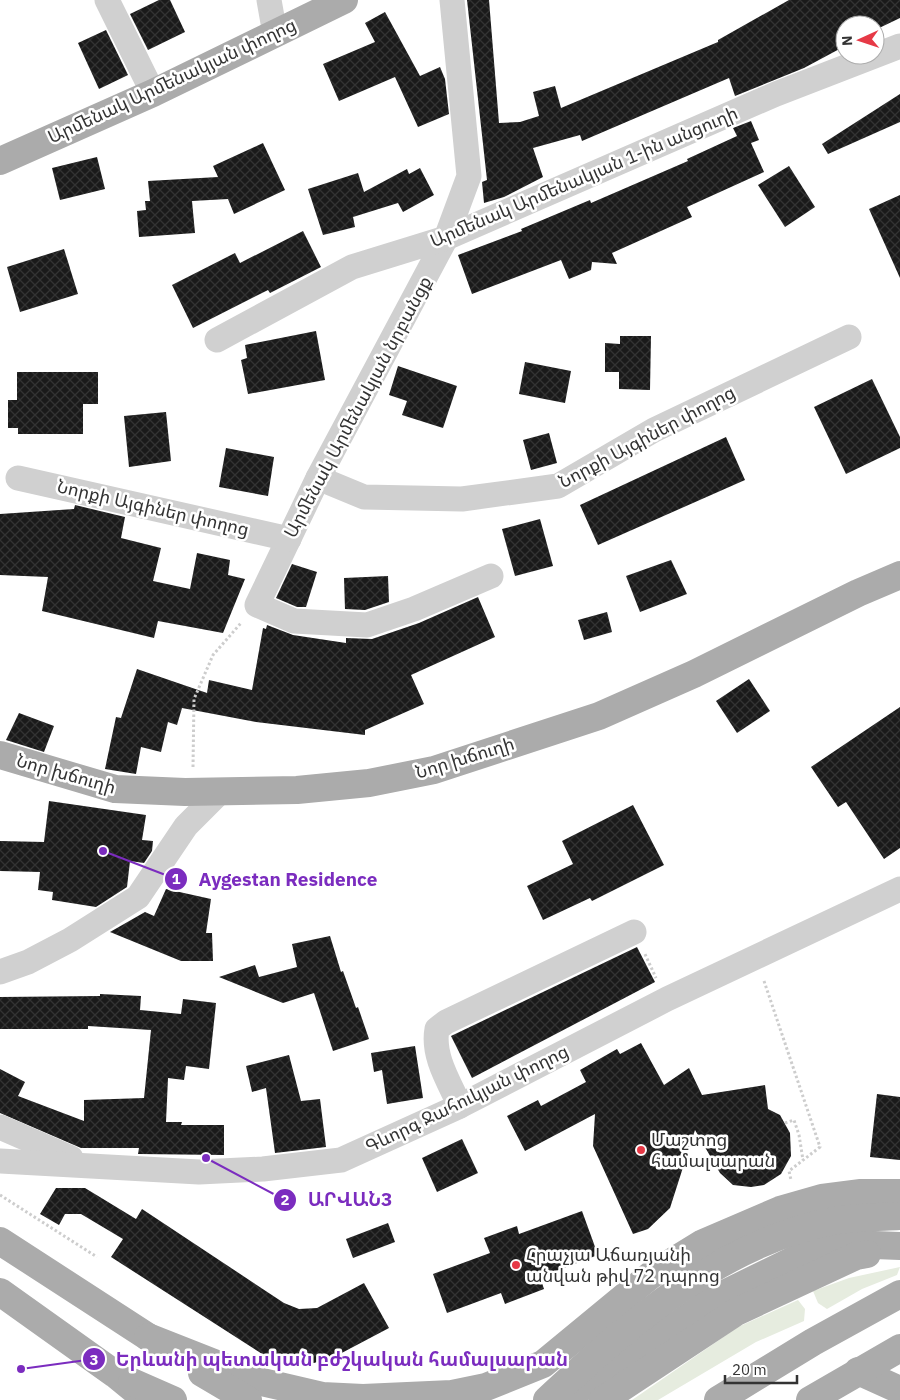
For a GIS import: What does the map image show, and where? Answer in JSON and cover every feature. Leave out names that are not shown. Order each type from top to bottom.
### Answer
[{"type":"main road","name":"Արմենակ Արմենակյան փողոց","points":[[0,161],[154,93],[344,0]]},
{"type":"main road","name":"Նոր խճուղի","points":[[0,755],[115,789],[221,792],[298,790],[369,783],[444,767],[599,716],[694,674],[858,592],[900,575]]},
{"type":"main road","points":[[148,1337],[262,1382],[322,1396],[363,1398],[452,1394],[486,1387],[543,1364],[651,1275],[703,1242],[780,1210],[822,1198],[861,1193],[900,1193]]},
{"type":"main road","points":[[546,1400],[619,1336],[688,1283],[714,1266],[804,1228],[840,1220],[900,1216]]},
{"type":"main road","points":[[0,1241],[248,1400]]},
{"type":"main road","points":[[562,1400],[644,1348],[714,1299],[808,1253],[850,1244],[900,1246]]},
{"type":"main road","points":[[602,1400],[736,1312],[856,1256],[900,1246]]},
{"type":"main road","points":[[0,1292],[115,1374],[147,1400]]},
{"type":"main road","points":[[718,1400],[813,1342],[896,1295]]},
{"type":"main road","points":[[810,1400],[900,1348]]},
{"type":"main road","points":[[858,1371],[900,1390]]},
{"type":"main road","points":[[115,1374],[173,1400]]},
{"type":"street","points":[[107,0],[154,93]]},
{"type":"street","points":[[269,0],[275,34]]},
{"type":"street","name":"Արմենակ Արմենակյան նրբանցք","points":[[257,605],[318,478],[446,238],[469,176],[452,0]]},
{"type":"street","name":"Արմենակ Արմենակյան 1-ին անցուղի","points":[[217,340],[352,267],[446,238],[776,94],[900,46]]},
{"type":"street","name":"Նորքի Այգիներ փողոց","points":[[318,478],[364,497],[462,499],[558,486],[654,430],[849,337]]},
{"type":"street","name":"Նորքի Այգիներ փողոց","points":[[18,478],[289,539]]},
{"type":"street","points":[[257,605],[294,621],[367,625],[414,609],[490,576]]},
{"type":"street","points":[[0,972],[28,962],[70,940],[138,897],[186,826],[221,792]]},
{"type":"street","name":"Գևորգ Ջահուկյան փողոց","points":[[0,1161],[199,1172],[263,1169],[341,1160],[460,1106],[667,999],[900,889]]},
{"type":"street","points":[[460,1106],[436,1052],[437,1029],[455,1018],[634,932]]},
{"type":"street","points":[[0,1127],[56,1152],[100,1167]]},
{"type":"path","points":[[185,792],[194,764],[194,699],[213,655],[257,605]]},
{"type":"path","points":[[634,932],[667,999]]},
{"type":"path","points":[[756,956],[820,1148],[789,1171],[792,1182],[783,1186]]},
{"type":"path","points":[[785,1124],[794,1120],[800,1135],[803,1160]]},
{"type":"path","points":[[0,1195],[97,1257]]},
{"type":"shaded area","points":[[900,1267],[897,1275],[862,1289],[827,1309],[818,1303],[813,1291],[849,1278]]},
{"type":"shaded area","points":[[798,1300],[805,1309],[804,1321],[756,1342],[658,1400],[632,1400],[738,1327]]},
{"type":"building","points":[[159,0],[170,0],[185,32],[148,50],[130,14]]},
{"type":"building","points":[[467,0],[489,0],[499,123],[520,122],[539,116],[533,92],[555,86],[561,108],[718,42],[718,40],[789,0],[900,0],[900,18],[885,25],[885,15],[835,15],[835,51],[804,68],[735,96],[729,78],[582,141],[580,135],[533,148],[543,177],[504,197],[484,203],[482,182],[487,180]]},
{"type":"building","points":[[385,12],[420,76],[440,67],[445,79],[449,114],[418,127],[395,77],[339,101],[323,64],[375,42],[365,23]]},
{"type":"building","points":[[106,30],[128,75],[99,89],[78,43]]},
{"type":"building","points":[[900,94],[900,122],[828,154],[822,144]]},
{"type":"building","points":[[751,121],[759,140],[751,143],[764,172],[687,207],[692,217],[612,253],[617,264],[592,262],[591,270],[569,279],[561,260],[472,294],[458,255],[522,231],[521,229],[590,200],[591,203],[688,161],[687,159],[737,136],[733,128]]},
{"type":"building","points":[[263,143],[285,190],[234,214],[228,199],[192,201],[195,233],[139,237],[137,211],[146,210],[145,201],[150,201],[148,181],[218,177],[213,166]]},
{"type":"building","points":[[97,157],[105,189],[60,200],[52,168]]},
{"type":"building","points":[[789,166],[815,207],[785,227],[758,185]]},
{"type":"building","points":[[420,168],[434,195],[403,212],[398,203],[353,217],[355,227],[323,235],[308,189],[358,173],[364,192],[407,169],[409,174]]},
{"type":"building","points":[[900,195],[900,278],[869,209]]},
{"type":"building","points":[[303,231],[321,267],[270,293],[268,290],[193,328],[172,285],[235,253],[240,263]]},
{"type":"building","points":[[64,249],[78,294],[20,312],[7,267]]},
{"type":"building","points":[[316,331],[325,380],[248,394],[241,360],[247,358],[245,345]]},
{"type":"building","points":[[620,336],[651,336],[650,390],[619,389],[619,372],[605,372],[605,343],[620,344]]},
{"type":"building","points":[[525,362],[571,371],[565,403],[519,394]]},
{"type":"building","points":[[398,366],[457,386],[443,428],[402,415],[407,401],[389,395]]},
{"type":"building","points":[[17,372],[98,372],[98,404],[83,404],[83,434],[18,434],[18,428],[8,428],[8,400],[17,400]]},
{"type":"building","points":[[872,379],[900,437],[900,448],[846,474],[814,407]]},
{"type":"building","points":[[166,412],[171,461],[129,467],[124,416]]},
{"type":"building","points":[[549,433],[557,463],[531,470],[523,440]]},
{"type":"building","points":[[726,437],[745,480],[598,545],[580,505]]},
{"type":"building","points":[[226,448],[274,457],[268,496],[219,487]]},
{"type":"building","points":[[75,505],[125,517],[121,538],[161,548],[153,581],[190,589],[197,553],[230,560],[228,575],[245,579],[223,633],[158,621],[154,638],[42,611],[48,577],[0,575],[0,514],[74,509]]},
{"type":"building","points":[[540,519],[553,566],[515,576],[502,529]]},
{"type":"building","points":[[671,560],[687,594],[640,612],[626,576]]},
{"type":"building","points":[[292,564],[317,572],[306,607],[297,607],[276,598]]},
{"type":"building","points":[[388,576],[389,602],[365,610],[345,609],[344,578]]},
{"type":"building","points":[[478,597],[495,637],[411,675],[424,704],[365,730],[365,735],[256,722],[182,708],[177,725],[168,722],[161,752],[141,747],[136,774],[105,769],[116,717],[121,718],[137,669],[207,693],[209,680],[252,690],[263,628],[266,629],[267,625],[293,635],[346,643],[346,638],[372,639],[419,623]]},
{"type":"building","points":[[607,612],[612,632],[584,640],[578,620]]},
{"type":"building","points":[[749,679],[770,711],[737,733],[716,701]]},
{"type":"building","points":[[900,707],[900,848],[884,859],[846,802],[838,807],[811,767]]},
{"type":"building","points":[[19,713],[54,726],[44,752],[6,740]]},
{"type":"building","points":[[49,801],[146,815],[142,840],[153,841],[152,851],[144,863],[130,861],[127,887],[96,907],[52,900],[53,892],[38,890],[40,872],[0,871],[0,841],[44,842]]},
{"type":"building","points":[[633,805],[664,865],[592,901],[590,898],[543,920],[527,886],[573,864],[562,841]]},
{"type":"building","points":[[166,889],[211,899],[206,933],[212,933],[213,961],[181,961],[110,932],[145,912],[154,916]]},
{"type":"building","points":[[330,936],[341,972],[343,971],[369,1039],[333,1051],[314,993],[283,1003],[219,977],[255,965],[259,977],[297,967],[292,944]]},
{"type":"building","points":[[637,947],[655,982],[472,1078],[451,1036]]},
{"type":"building","points":[[100,994],[141,996],[140,1010],[181,1014],[183,999],[216,1003],[209,1069],[186,1066],[184,1080],[168,1078],[166,1122],[182,1122],[181,1125],[224,1125],[224,1155],[138,1154],[139,1148],[81,1148],[0,1113],[0,1069],[25,1082],[18,1096],[84,1121],[84,1100],[144,1098],[151,1030],[88,1026],[88,1029],[0,1029],[0,997],[100,996]]},
{"type":"building","points":[[641,1043],[664,1085],[689,1068],[702,1095],[765,1085],[768,1109],[780,1115],[790,1133],[791,1156],[781,1174],[764,1185],[751,1187],[733,1185],[720,1173],[695,1130],[670,1208],[648,1229],[633,1234],[593,1146],[595,1114],[525,1151],[507,1116],[538,1100],[541,1106],[586,1082],[580,1070],[617,1049],[620,1054]]},
{"type":"building","points":[[415,1046],[423,1098],[387,1104],[382,1070],[374,1072],[371,1053]]},
{"type":"building","points":[[289,1055],[301,1101],[320,1099],[326,1147],[275,1153],[266,1088],[252,1092],[246,1066]]},
{"type":"building","points":[[877,1094],[900,1097],[900,1160],[870,1157]]},
{"type":"building","points":[[462,1139],[478,1173],[437,1192],[422,1158]]},
{"type":"building","points":[[56,1188],[85,1188],[136,1219],[142,1209],[284,1303],[299,1309],[317,1308],[364,1283],[389,1328],[336,1356],[314,1363],[273,1361],[111,1257],[123,1239],[81,1214],[65,1214],[59,1225],[40,1214]]},
{"type":"building","name":"Հրաչյա Աճառյանի անվան թիվ 72 դպրոց","points":[[582,1211],[598,1255],[540,1277],[544,1289],[505,1304],[501,1293],[447,1313],[433,1274],[490,1253],[484,1238],[517,1226],[519,1234]]},
{"type":"building","points":[[388,1223],[395,1242],[353,1258],[346,1239]]},
{"type":"place","name":"Aygestan Residence","points":[[103,851]]},
{"type":"place","name":"Մաշտոց համալսարան","points":[[641,1150]]},
{"type":"place","name":"ԱՐՎԱՆ3","points":[[206,1158]]},
{"type":"place","name":"Հրաչյա Աճառյանի անվան թիվ 72 դպրոց","points":[[516,1265]]},
{"type":"place","name":"Երևանի պետական բժշկական համալսարան","points":[[21,1369]]}]
